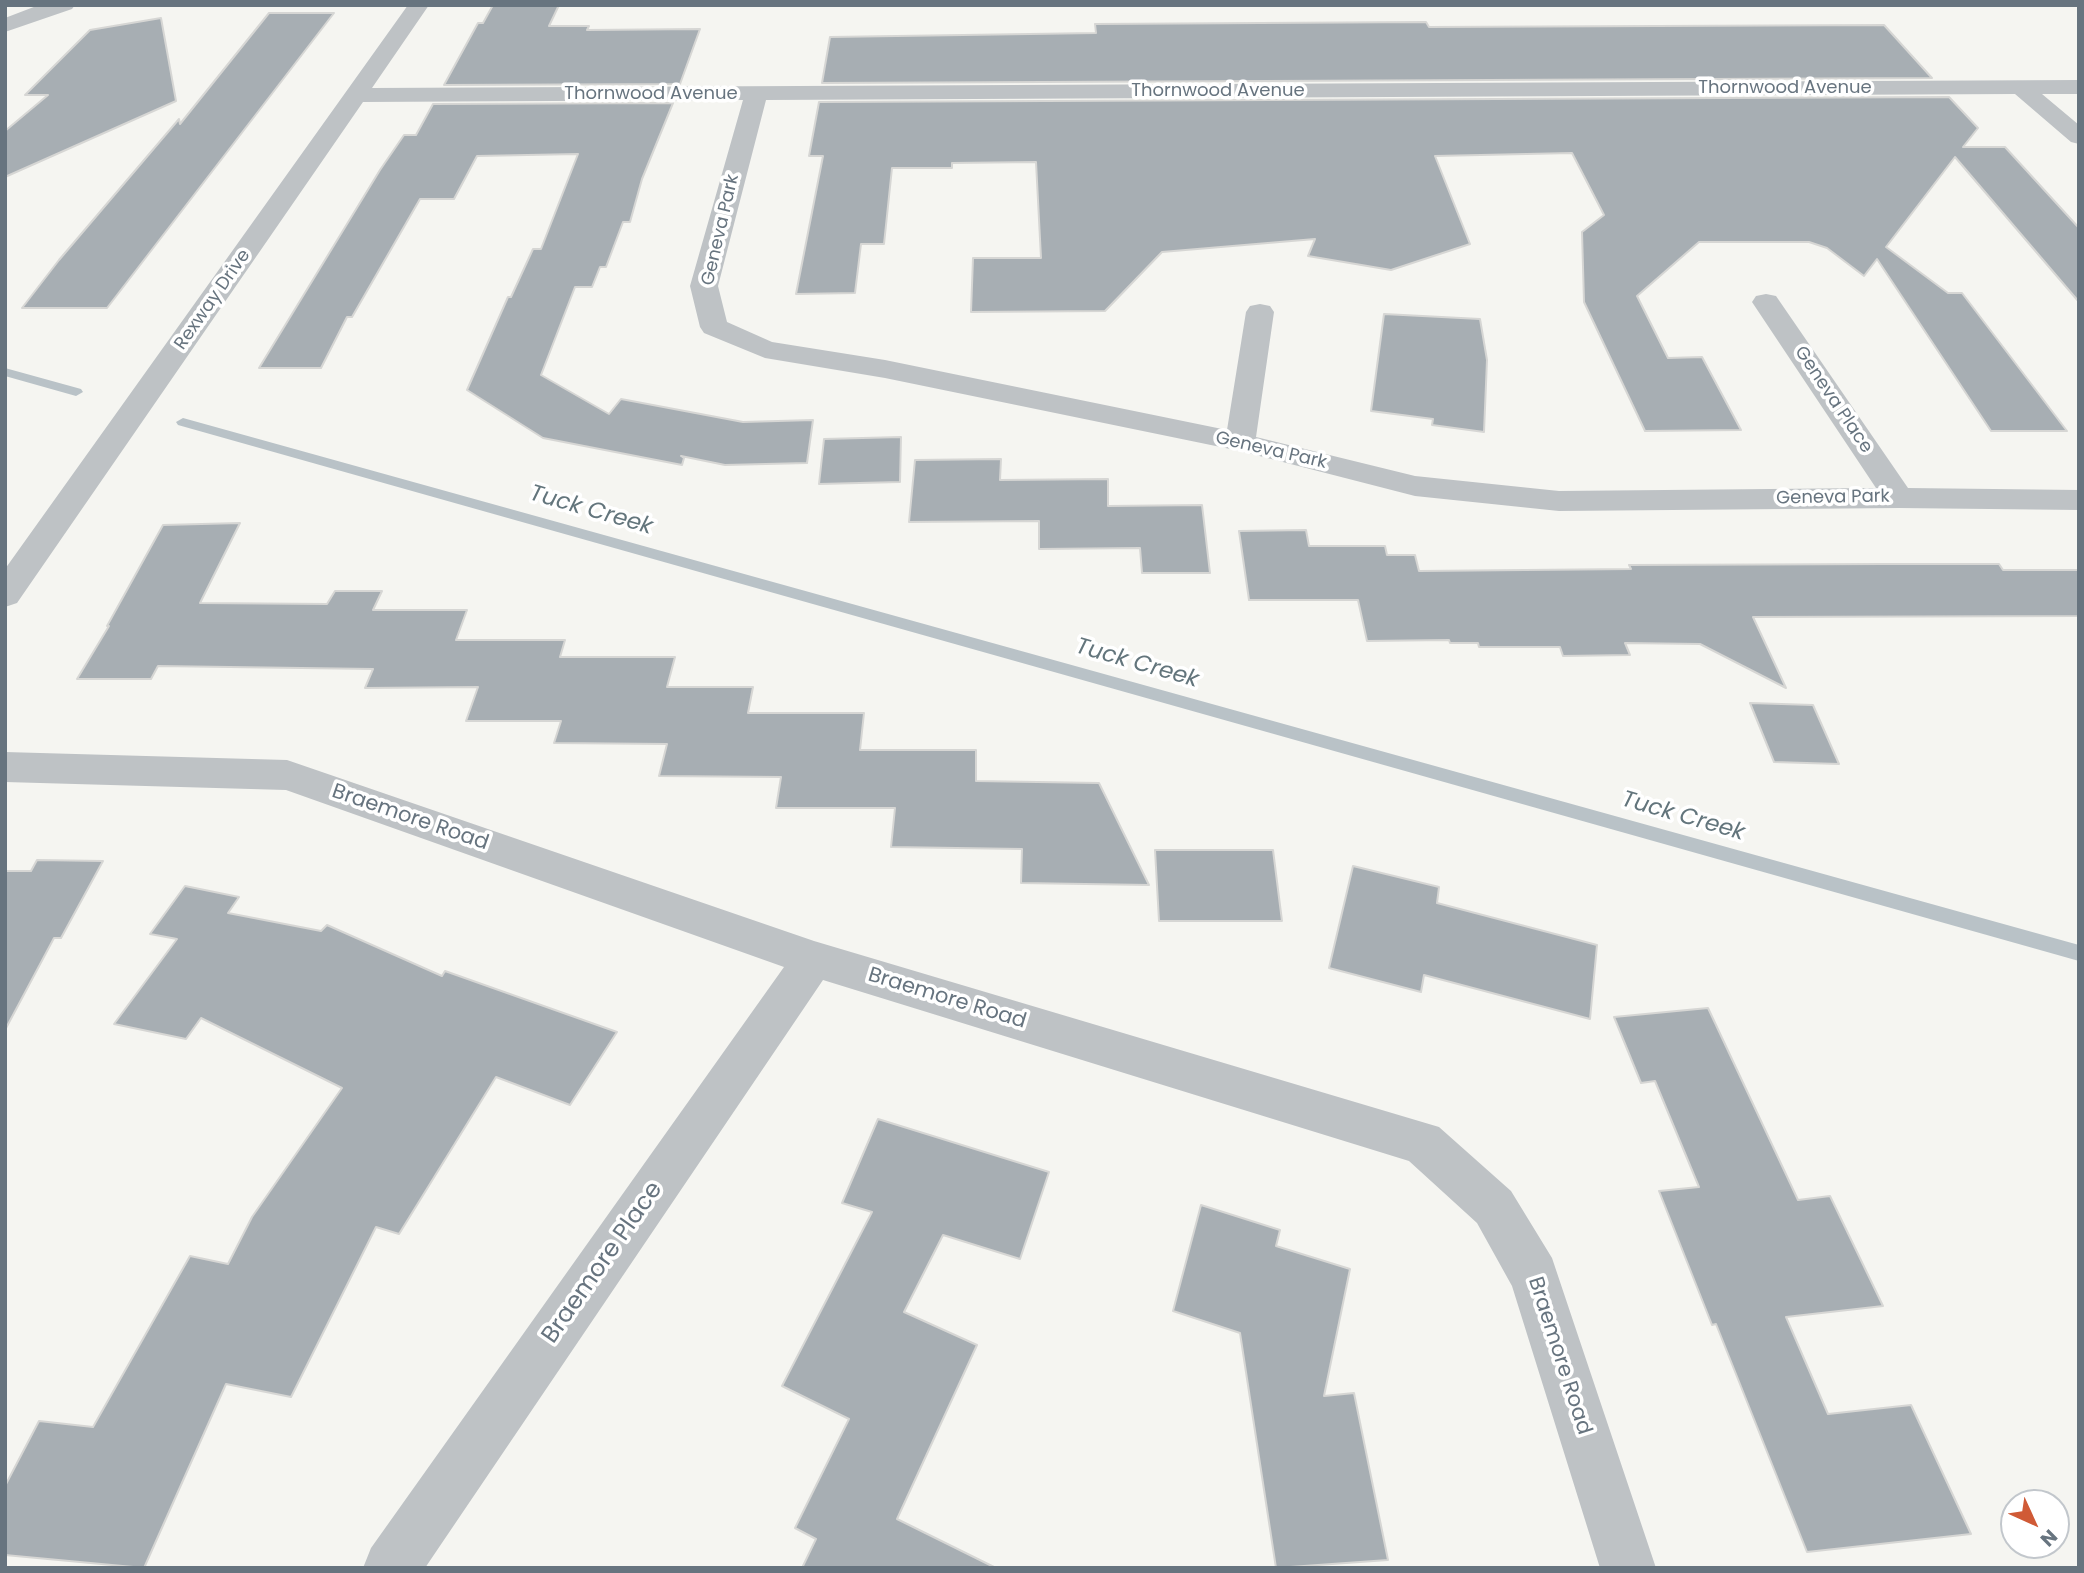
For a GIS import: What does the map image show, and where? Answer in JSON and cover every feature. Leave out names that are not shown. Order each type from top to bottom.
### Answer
[{"type":"street","points":[[5,26],[65,5]]},
{"type":"street","name":"Rexway Drive","points":[[5,594],[419,5]]},
{"type":"street","points":[[2020,87],[2079,137]]},
{"type":"street","name":"Thornwood Avenue","points":[[357,95],[2079,87]]},
{"type":"street","name":"Geneva Park","points":[[755,93],[705,286],[714,327],[765,349],[898,371],[1240,442],[1415,486],[1559,501],[1899,498],[2079,500]]},
{"type":"street","name":"Geneva Place","points":[[1766,302],[1899,498]]},
{"type":"street","points":[[1240,442],[1260,312]]},
{"type":"street","name":"Braemore Road","points":[[5,767],[287,775],[814,959],[1423,1143],[1494,1207],[1534,1276],[1628,1568]]},
{"type":"street","name":"Braemore Place","points":[[391,1568],[814,959]]},
{"type":"building","points":[[493,5],[559,5],[549,26],[589,26],[587,30],[700,29],[680,84],[444,85],[478,23],[483,23]]},
{"type":"building","points":[[269,13],[334,13],[107,308],[22,308],[59,260],[179,119],[180,124]]},
{"type":"building","points":[[161,18],[176,101],[5,177],[5,131],[48,95],[25,95],[90,30]]},
{"type":"building","points":[[1426,22],[1429,27],[1884,25],[1932,78],[822,83],[830,37],[1096,33],[1095,24]]},
{"type":"building","points":[[1949,97],[1978,128],[1963,147],[2005,147],[2079,228],[2079,302],[1955,157],[1886,247],[1948,293],[1962,293],[2067,431],[1991,431],[1877,259],[1864,276],[1827,248],[1809,242],[1699,242],[1637,296],[1668,358],[1702,357],[1741,430],[1645,431],[1584,302],[1582,232],[1604,215],[1572,153],[1435,156],[1470,244],[1391,270],[1308,256],[1315,239],[1162,252],[1105,311],[971,312],[973,258],[1041,258],[1036,162],[952,163],[952,168],[892,168],[884,244],[861,244],[855,293],[796,294],[823,156],[809,156],[819,102]]},
{"type":"building","points":[[673,103],[642,179],[630,222],[623,222],[606,267],[600,267],[592,287],[575,287],[541,375],[609,414],[621,399],[743,422],[813,420],[807,463],[725,465],[681,456],[684,458],[682,465],[543,438],[467,390],[508,297],[511,297],[533,249],[541,249],[578,154],[477,156],[454,199],[420,199],[352,317],[347,317],[321,368],[259,368],[380,170],[404,135],[416,135],[433,104]]},
{"type":"building","points":[[1384,314],[1480,319],[1487,360],[1484,432],[1432,425],[1433,419],[1371,411]]},
{"type":"building","points":[[901,437],[900,482],[819,484],[824,439]]},
{"type":"building","points":[[1001,459],[1000,480],[1108,479],[1108,506],[1202,505],[1210,573],[1142,573],[1140,548],[1039,549],[1039,521],[909,522],[915,460]]},
{"type":"building","points":[[240,523],[200,603],[327,604],[335,591],[382,591],[373,610],[467,610],[456,640],[565,640],[560,657],[675,657],[667,687],[753,687],[748,713],[864,713],[860,750],[976,750],[976,781],[1099,783],[1149,885],[1021,883],[1022,849],[891,847],[895,808],[776,808],[781,777],[659,776],[667,744],[554,743],[561,721],[466,721],[478,687],[365,688],[373,669],[158,666],[151,679],[77,679],[163,525]]},
{"type":"building","points":[[1306,530],[1309,546],[1385,546],[1387,555],[1415,555],[1419,571],[1631,569],[1629,565],[1883,564],[1999,564],[2003,570],[2079,570],[2079,616],[1753,617],[1786,688],[1700,644],[1625,643],[1630,655],[1563,656],[1560,647],[1479,647],[1478,643],[1450,643],[1449,640],[1367,641],[1358,600],[1249,600],[1239,531]]},
{"type":"building","points":[[1750,703],[1813,705],[1839,764],[1774,762]]},
{"type":"building","points":[[1155,850],[1273,850],[1282,921],[1159,921]]},
{"type":"building","points":[[37,860],[103,861],[61,938],[54,938],[5,1030],[5,871],[31,871]]},
{"type":"building","points":[[1353,866],[1439,887],[1437,903],[1597,945],[1590,1019],[1424,975],[1421,992],[1329,968]]},
{"type":"building","points":[[185,886],[239,897],[228,913],[321,931],[327,925],[442,976],[445,971],[617,1032],[570,1105],[496,1077],[399,1234],[376,1227],[291,1397],[226,1384],[144,1568],[5,1555],[5,1486],[39,1421],[93,1427],[190,1256],[228,1264],[252,1217],[342,1088],[201,1018],[186,1039],[114,1024],[177,939],[150,934]]},
{"type":"building","points":[[1708,1008],[1798,1200],[1830,1196],[1883,1306],[1786,1317],[1828,1414],[1911,1405],[1971,1534],[1807,1552],[1716,1324],[1712,1325],[1659,1191],[1699,1187],[1655,1081],[1641,1083],[1614,1017]]},
{"type":"building","points":[[878,1119],[1049,1172],[1020,1259],[943,1235],[904,1312],[977,1345],[897,1519],[996,1568],[802,1568],[816,1539],[795,1528],[849,1419],[782,1386],[872,1212],[842,1203]]},
{"type":"building","points":[[1201,1205],[1280,1230],[1276,1246],[1350,1269],[1324,1396],[1354,1393],[1388,1560],[1276,1568],[1240,1333],[1173,1311]]},
{"type":"waterway","name":"Tuck Creek","points":[[5,372],[76,392]]},
{"type":"waterway","name":"Tuck Creek","points":[[183,422],[2079,953]]}]
